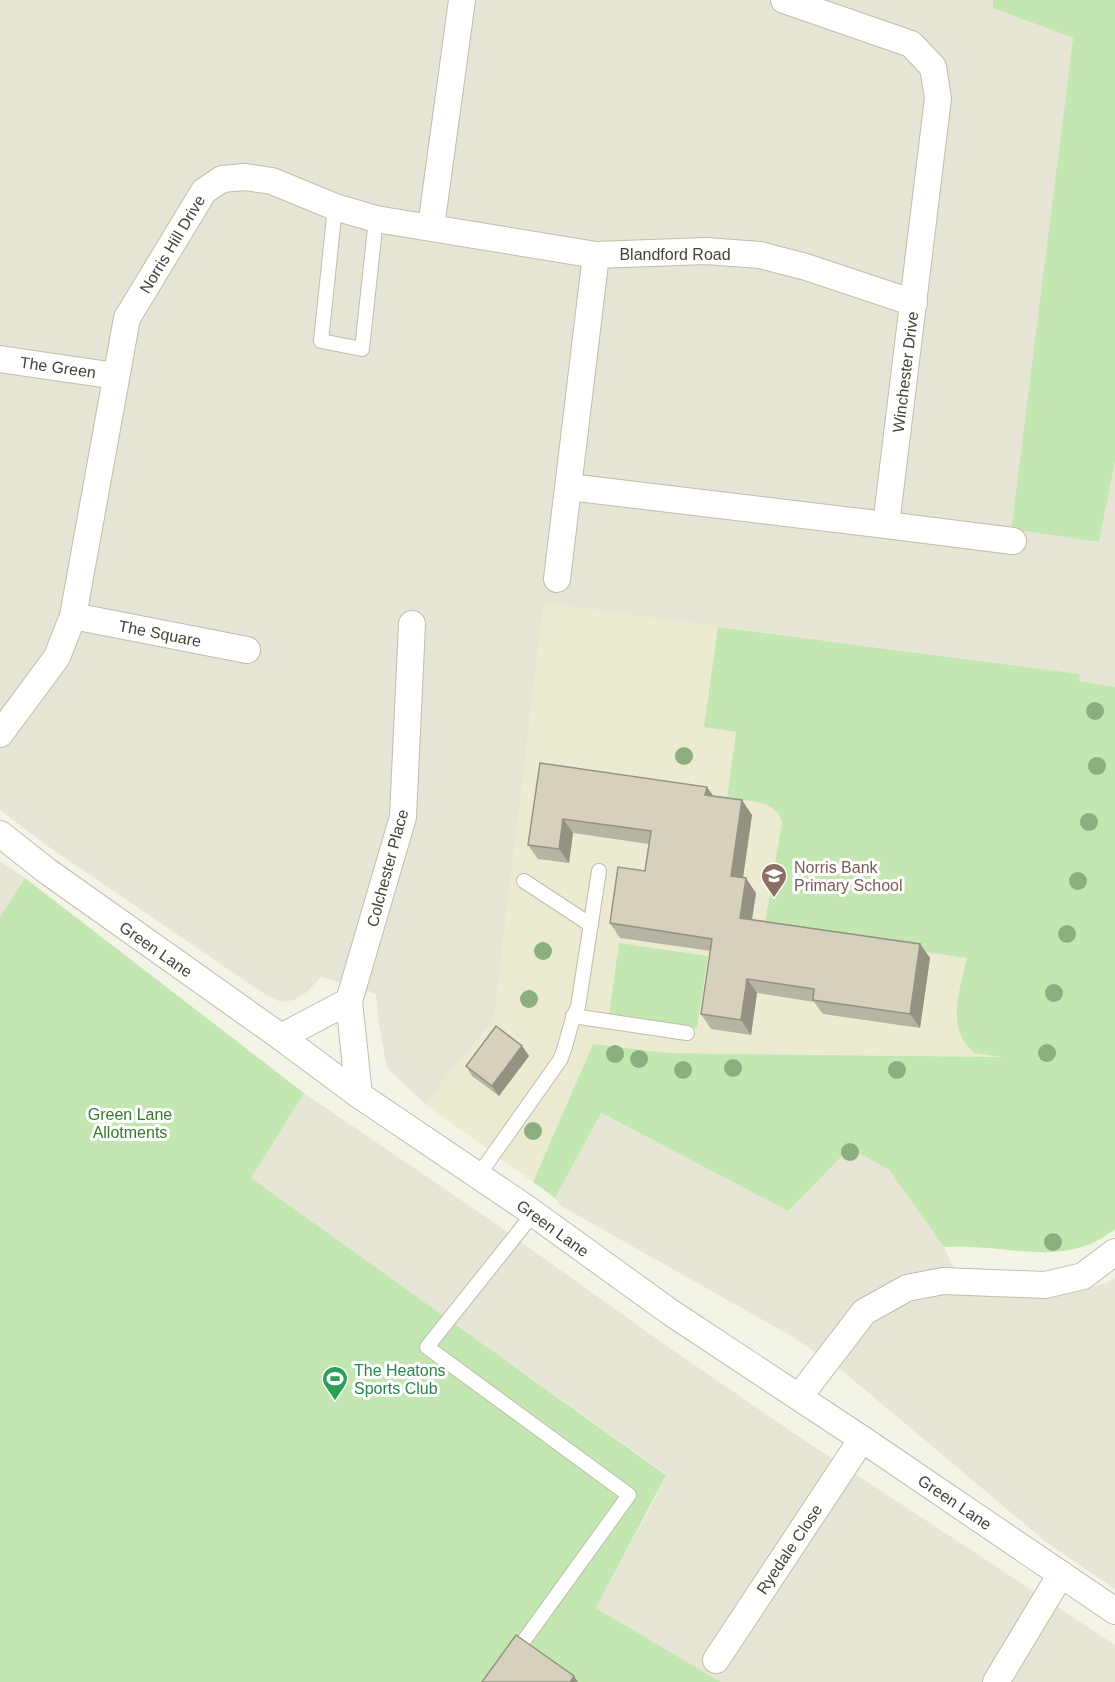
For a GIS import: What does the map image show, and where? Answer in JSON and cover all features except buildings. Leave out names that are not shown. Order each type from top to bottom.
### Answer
[{"type":"street","name":"Winchester Drive","points":[[784,0],[911,44],[933,67],[938,98],[886,525]]},
{"type":"street","points":[[431,227],[458,2]]},
{"type":"street","name":"Norris Hill Drive","points":[[0,734],[57,657],[73,616],[127,318],[204,190],[222,179],[245,177],[272,180],[335,207],[376,219],[431,227]]},
{"type":"street","name":"Blandford Road","points":[[431,227],[596,255],[706,250],[760,255],[806,267],[914,303]]},
{"type":"street","points":[[557,579],[596,255]]},
{"type":"street","name":"The Green","points":[[0,359],[116,376]]},
{"type":"street","points":[[569,487],[1013,542]]},
{"type":"street","name":"The Square","points":[[73,616],[247,650]]},
{"type":"street","name":"Colchester Place","points":[[359,1095],[349,1001],[403,817],[412,624]]},
{"type":"street","name":"Green Lane","points":[[0,834],[56,878],[281,1036],[359,1095],[533,1214],[670,1312],[1115,1611]]},
{"type":"street","points":[[281,1036],[349,1001]]},
{"type":"street","points":[[798,1397],[864,1312],[907,1288],[943,1281],[1045,1286],[1083,1276],[1115,1252]]},
{"type":"street","name":"Ryedale Close","points":[[716,1660],[862,1439]]},
{"type":"street","points":[[996,1682],[1061,1575]]},
{"type":"lane","points":[[335,207],[321,341],[362,350],[376,219]]},
{"type":"lane","points":[[478,1176],[560,1060],[567,1043],[573,1016],[578,1007],[599,871]]},
{"type":"lane","points":[[524,881],[591,924]]},
{"type":"lane","points":[[573,1016],[687,1033]]},
{"type":"lane","points":[[494,1682],[629,1495],[427,1347],[533,1214]]},
{"type":"shaded area","points":[[0,0],[993,0],[993,8],[1073,38],[1011,528],[1099,542],[1115,462],[1115,687],[1079,681],[1079,674],[544,604],[494,1020],[425,1104],[387,1068],[376,994],[321,977],[307,992],[294,1000],[281,1002],[266,995],[46,845],[0,810]]},
{"type":"shaded area","name":"Norris Bank Primary School","points":[[544,603],[1080,674],[1012,1057],[668,1053],[593,1044],[533,1182],[425,1104],[494,1020]]},
{"type":"shaded area","points":[[0,861],[25,878],[0,917]]},
{"type":"shaded area","points":[[304,1093],[486,1217],[671,1349],[804,1440],[1115,1645],[1115,1682],[721,1682],[596,1608],[666,1474],[250,1178]]},
{"type":"shaded area","points":[[600,1113],[788,1211],[850,1148],[889,1170],[944,1247],[964,1289],[1073,1291],[1104,1284],[1115,1278],[1115,1589],[1046,1542],[845,1373],[793,1337],[561,1206],[555,1198]]},
{"type":"green space","points":[[993,0],[1115,0],[1115,462],[1099,542],[1011,529],[1073,38],[993,8]]},
{"type":"green space","points":[[718,627],[1080,674],[1079,681],[1115,687],[1115,1229],[1095,1242],[1075,1249],[1054,1252],[944,1247],[889,1170],[850,1148],[788,1211],[601,1113],[555,1198],[533,1182],[593,1044],[668,1053],[1002,1057],[974,1053],[963,1040],[957,1018],[957,1008],[967,958],[764,929],[782,822],[778,814],[767,805],[727,799],[736,732],[704,727]]},
{"type":"green space","name":"The Heatons Sports Club","points":[[25,878],[304,1093],[251,1178],[666,1475],[596,1608],[721,1682],[0,1682],[0,917]]},
{"type":"green space","points":[[619,943],[708,956],[697,1028],[609,1015]]},
{"type":"place","name":"Norris Bank Primary School","points":[[774,899]]},
{"type":"place","name":"The Heatons Sports Club","points":[[335,1402]]},
{"type":"park label","name":"Green Lane Allotments","points":[[130,1123]]}]
